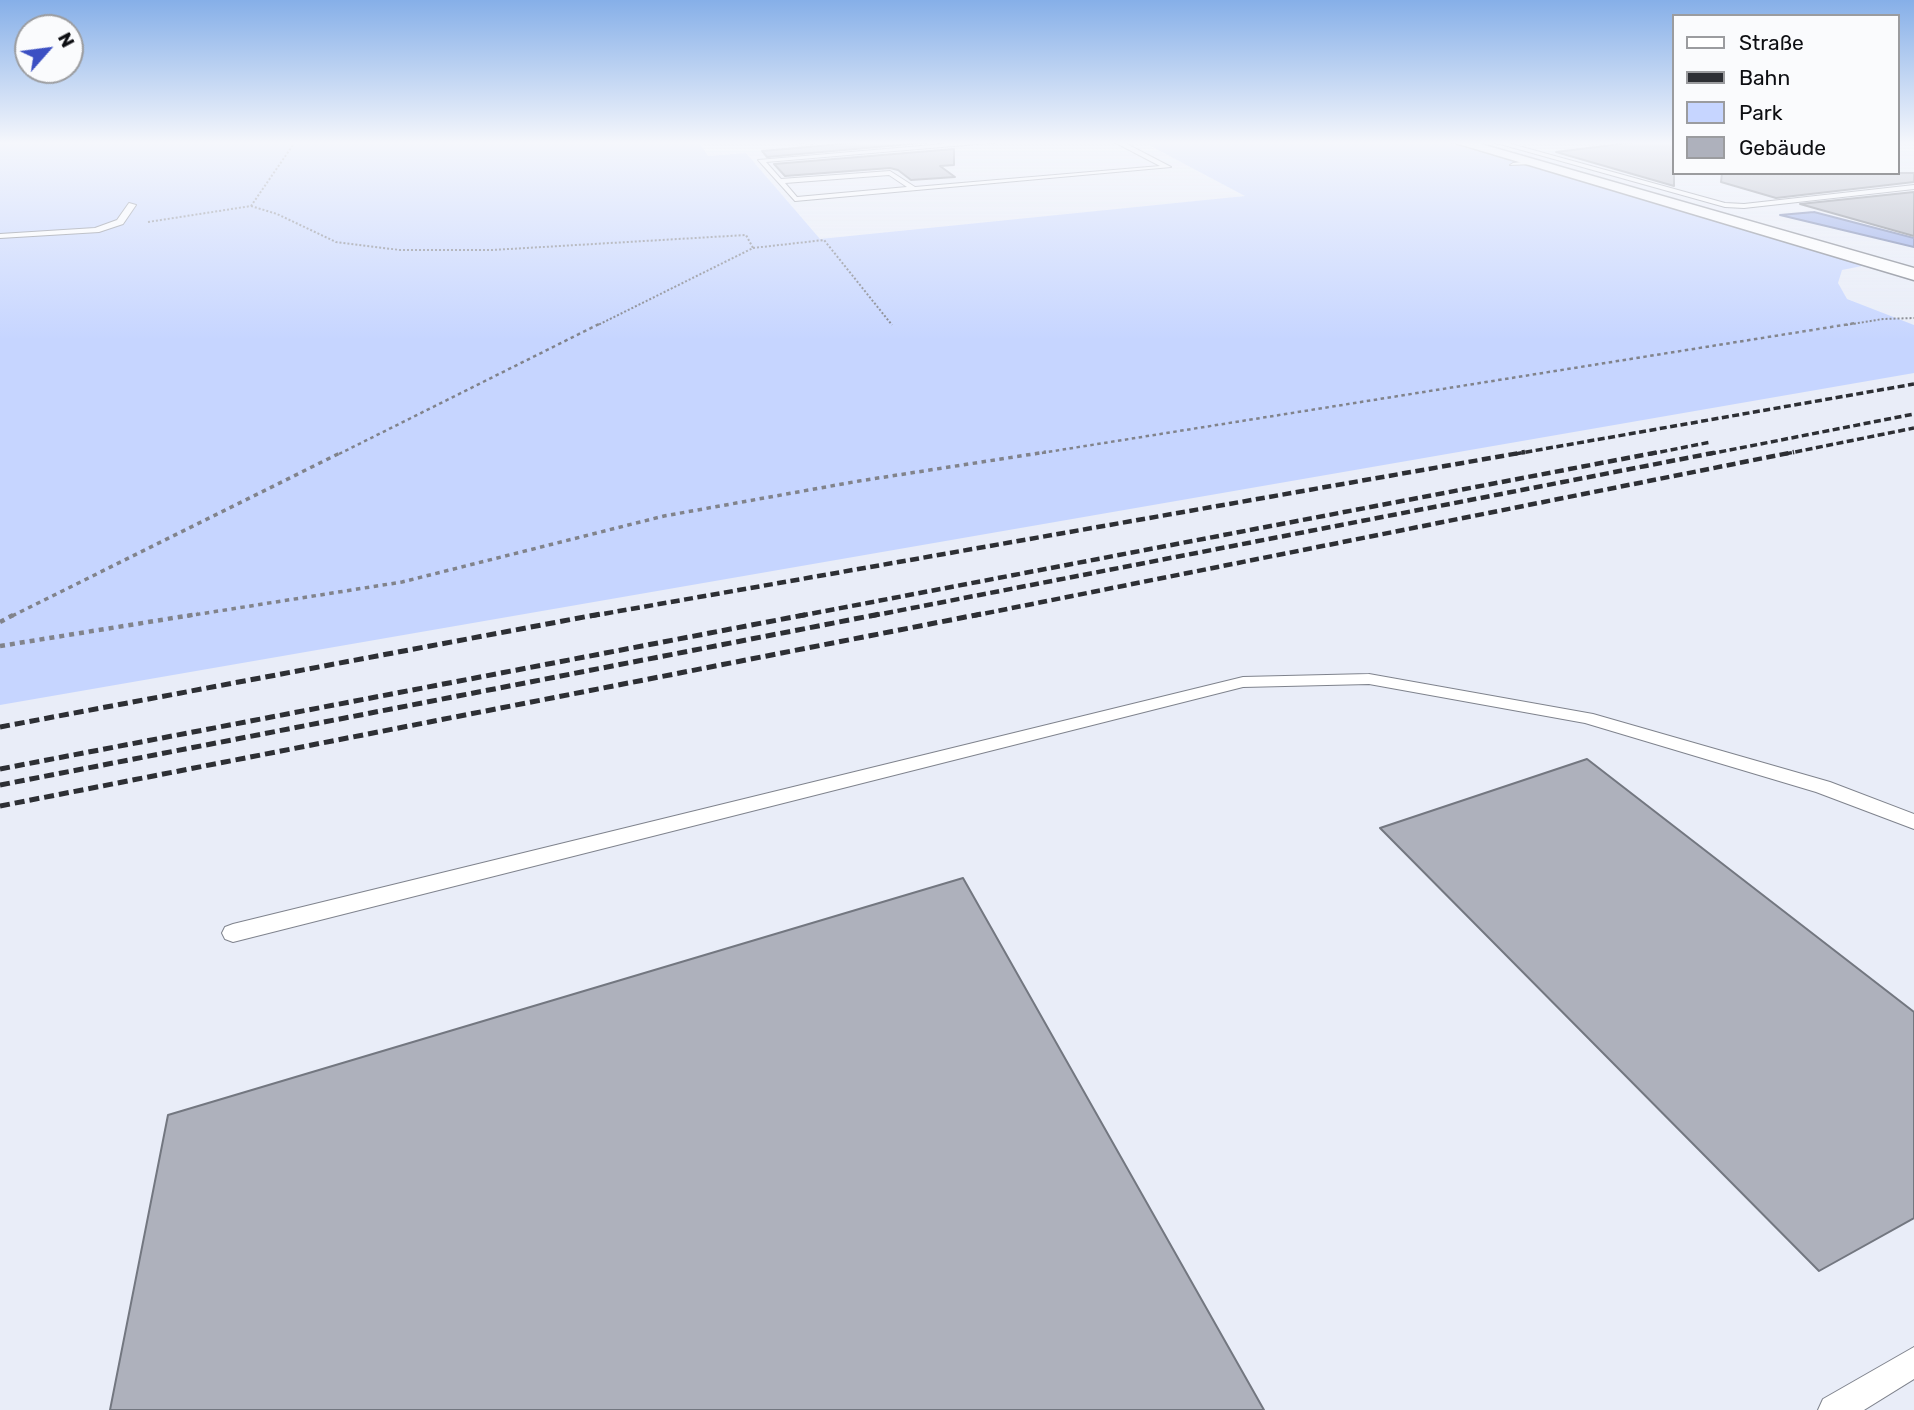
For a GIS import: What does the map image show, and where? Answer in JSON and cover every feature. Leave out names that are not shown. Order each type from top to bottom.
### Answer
[{"type":"street","points":[[1686,208],[1914,274]]},
{"type":"lane","points":[[0,236],[96,230],[120,222],[130,208]]},
{"type":"lane","points":[[233,933],[1243,682],[1368,680],[1587,718],[1823,787],[1914,822]]},
{"type":"lane","points":[[1834,1410],[1914,1362]]},
{"type":"path","points":[[148,222],[239,208]]},
{"type":"path","points":[[257,208],[277,214],[336,242],[400,250],[492,250],[746,235],[753,248]]},
{"type":"path","points":[[0,622],[753,248],[824,240],[892,325]]},
{"type":"path","points":[[0,646],[402,582],[664,516],[859,481],[1631,361],[1883,318],[1914,318]]},
{"type":"green space","points":[[0,208],[793,208],[820,239],[1128,208],[1671,208],[1867,265],[1842,270],[1838,283],[1847,299],[1914,325],[1914,373],[0,705]]},
{"type":"shaded area","points":[[1814,212],[1914,238],[1914,247],[1780,215]]},
{"type":"building","points":[[1814,208],[1914,208],[1914,236]]},
{"type":"building","points":[[1587,759],[1914,1012],[1914,1218],[1819,1271],[1380,828]]},
{"type":"building","points":[[963,878],[1264,1410],[110,1410],[168,1115]]},
{"type":"railway","points":[[1515,454],[1914,384]]},
{"type":"railway","points":[[1709,454],[1914,414]]},
{"type":"railway","points":[[1785,454],[1914,428]]},
{"type":"railway","points":[[1650,454],[1711,442]]},
{"type":"railway","points":[[591,616],[1525,452]]},
{"type":"railway","points":[[799,616],[1659,452]]},
{"type":"railway","points":[[871,616],[1718,452]]},
{"type":"railway","points":[[972,616],[1794,452]]},
{"type":"railway","points":[[0,727],[600,614]]},
{"type":"railway","points":[[0,769],[809,614]]},
{"type":"railway","points":[[0,785],[880,614]]},
{"type":"railway","points":[[0,806],[981,614]]}]
